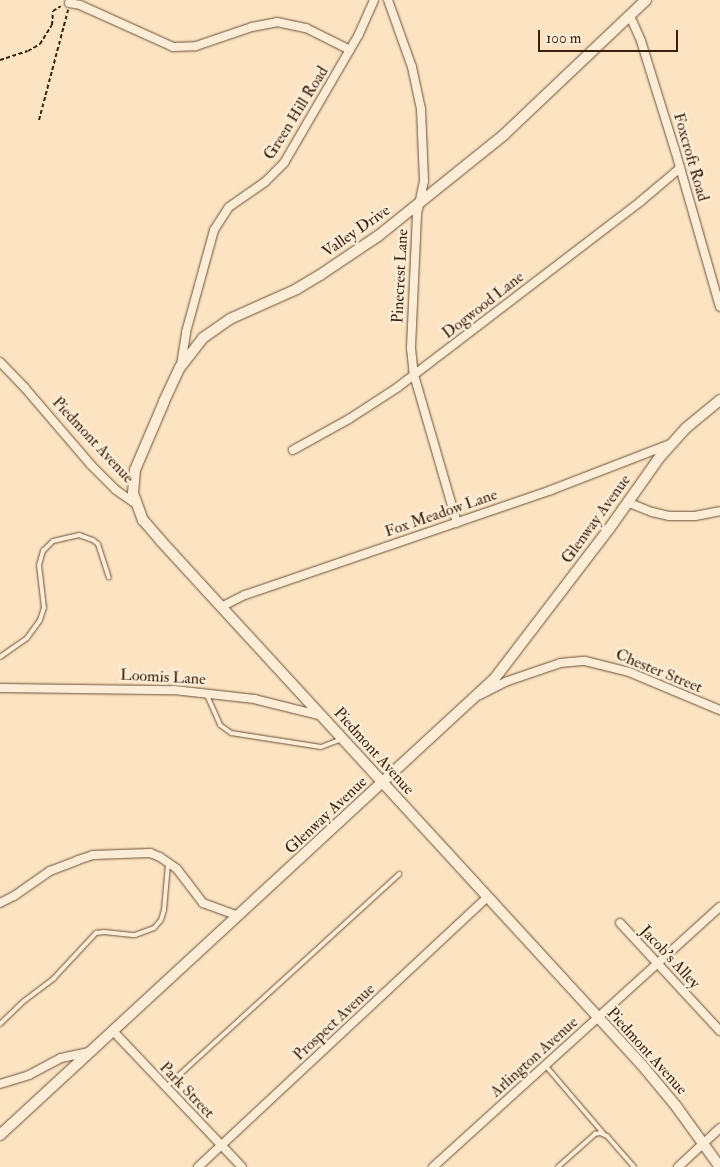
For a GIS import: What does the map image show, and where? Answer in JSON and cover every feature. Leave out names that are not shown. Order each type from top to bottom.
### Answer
[{"type":"street","name":"Green Hill Road","points":[[180,367],[186,332],[214,230],[230,207],[265,182],[284,163],[350,50],[374,0]]},
{"type":"street","name":"Pinecrest Lane","points":[[388,0],[412,67],[421,109],[424,182],[417,215],[411,348],[414,375],[457,523]]},
{"type":"street","name":"Valley Drive","points":[[136,504],[133,481],[135,470],[180,367],[203,338],[218,325],[320,275],[378,236],[420,204],[506,134],[646,0]]},
{"type":"street","points":[[69,3],[80,5],[174,47],[196,46],[252,27],[277,22],[306,28],[350,50]]},
{"type":"street","name":"Foxcroft Road","points":[[630,16],[641,41],[720,307]]},
{"type":"street","name":"Dogwood Lane","points":[[293,450],[349,419],[414,375],[641,201],[680,168]]},
{"type":"street","name":"Piedmont Avenue","points":[[0,362],[25,388],[91,465],[116,490],[136,504],[143,520],[665,1092],[720,1167]]},
{"type":"street","name":"Glenway Avenue","points":[[0,1135],[383,783],[500,671],[670,444],[720,400]]},
{"type":"street","name":"Fox Meadow Lane","points":[[221,606],[245,595],[457,523],[670,444]]},
{"type":"street","points":[[627,502],[652,512],[669,516],[695,516],[720,511]]},
{"type":"street","name":"Chester Street","points":[[473,698],[505,682],[540,670],[560,664],[585,661],[629,672],[720,710]]},
{"type":"street","name":"Loomis Lane","points":[[0,688],[94,687],[174,690],[254,699],[322,716]]},
{"type":"street","points":[[0,902],[14,896],[50,871],[93,856],[150,854],[168,862],[177,869],[203,903],[220,911],[238,916]]},
{"type":"street","name":"Prospect Avenue","points":[[198,1167],[488,897]]},
{"type":"street","name":"Arlington Avenue","points":[[433,1167],[720,907]]},
{"type":"street","name":"Jacob's Alley","points":[[620,923],[720,1031]]},
{"type":"street","name":"Park Street","points":[[113,1031],[242,1167]]},
{"type":"street","points":[[0,1084],[29,1075],[61,1058],[92,1051]]},
{"type":"street","points":[[678,1167],[720,1128]]},
{"type":"lane","points":[[0,657],[27,638],[40,620],[44,608],[39,565],[43,551],[53,542],[80,535],[93,540],[98,544],[109,577]]},
{"type":"lane","points":[[206,693],[220,725],[231,734],[321,747],[342,739]]},
{"type":"lane","points":[[0,1024],[24,1001],[54,978],[96,933],[135,935],[154,928],[161,920],[164,910],[168,862]]},
{"type":"lane","points":[[166,1087],[399,874]]},
{"type":"lane","points":[[545,1066],[634,1167]]},
{"type":"lane","points":[[558,1167],[595,1134],[605,1134]]},
{"type":"path","points":[[0,60],[28,51],[40,44],[52,25],[53,11],[69,3]]},
{"type":"path","points":[[40,120],[69,3]]}]
